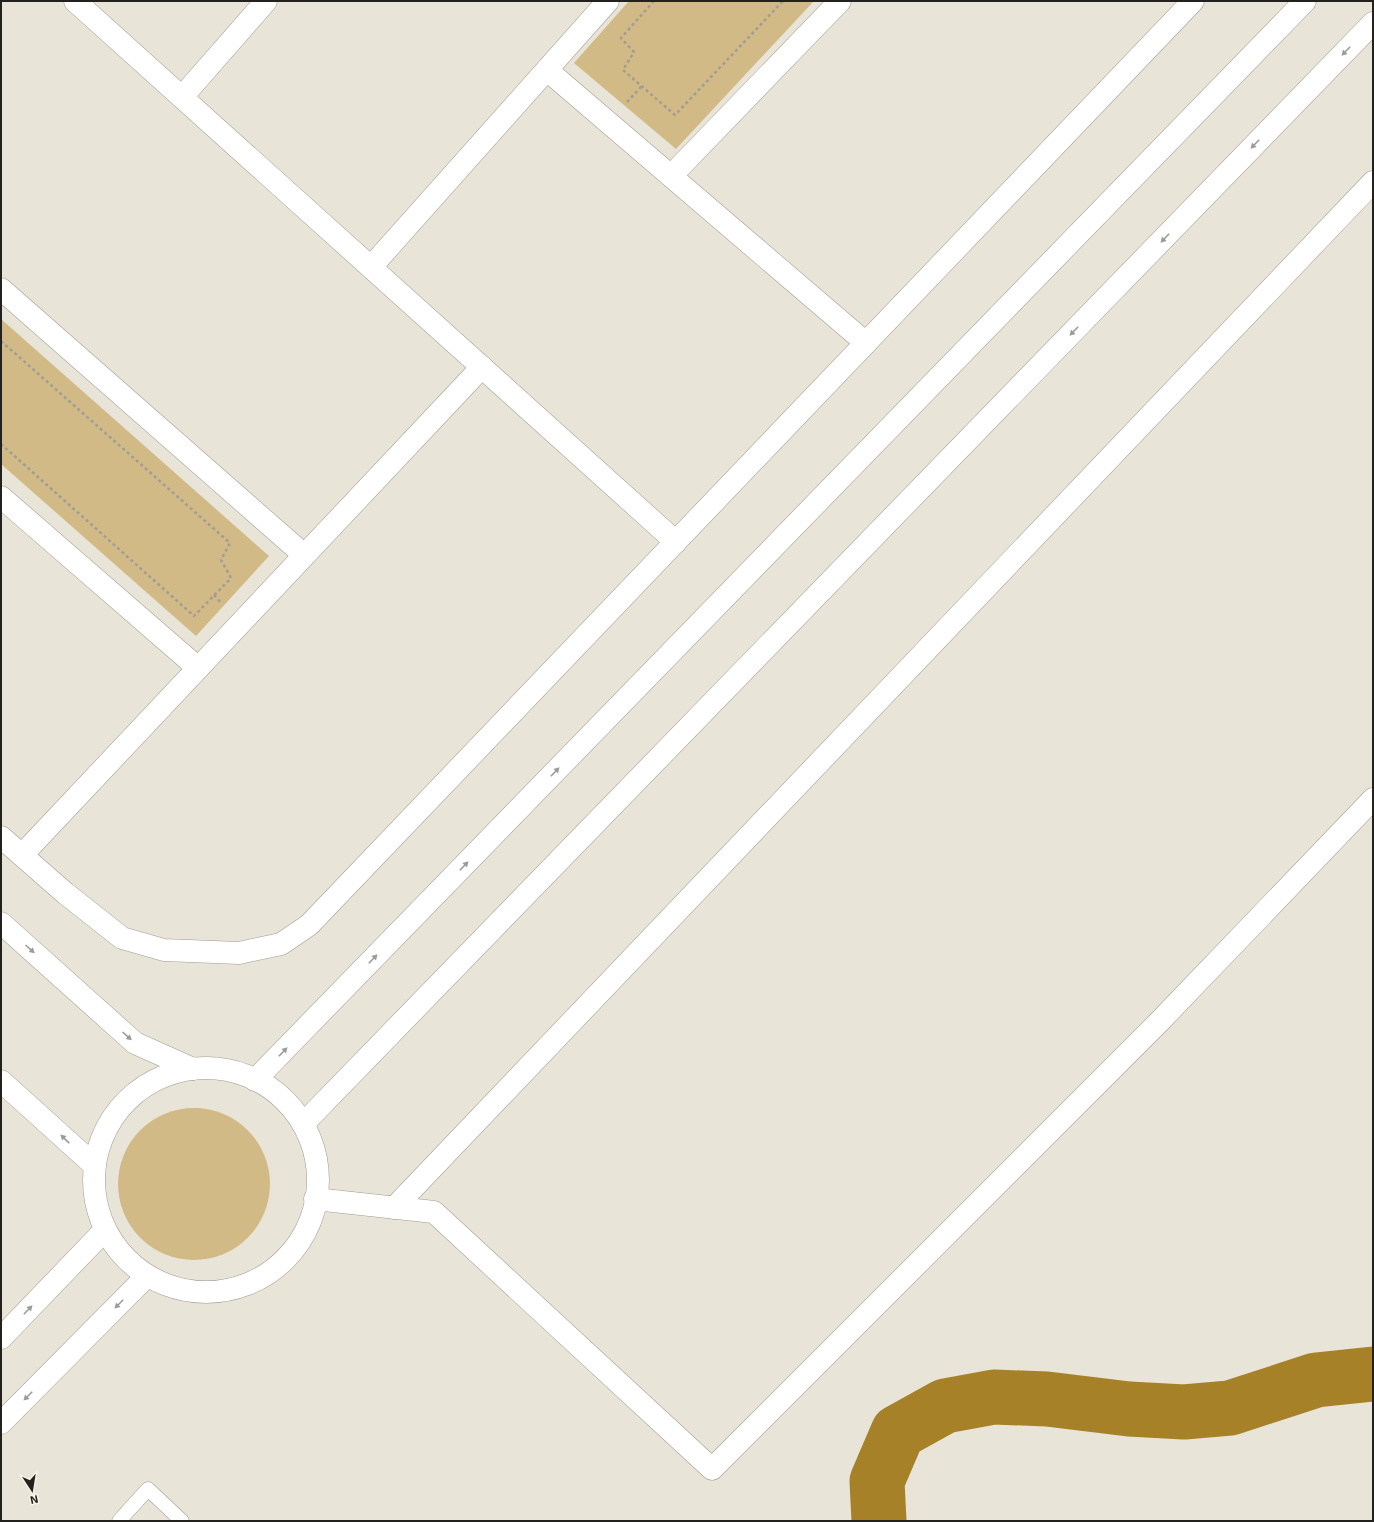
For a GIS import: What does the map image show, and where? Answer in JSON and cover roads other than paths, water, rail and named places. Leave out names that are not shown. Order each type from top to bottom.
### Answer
[{"type":"street","points":[[75,1],[676,542]]},
{"type":"street","points":[[182,97],[266,1]]},
{"type":"street","points":[[371,267],[608,1]]},
{"type":"street","points":[[672,176],[840,1]]},
{"type":"street","points":[[1,837],[65,894],[122,938],[164,950],[239,953],[281,944],[310,925],[1193,1]]},
{"type":"street","points":[[256,1080],[1305,1]]},
{"type":"street","points":[[303,1124],[1373,23]]},
{"type":"street","points":[[547,70],[866,343]]},
{"type":"street","points":[[394,1208],[1373,182]]},
{"type":"street","points":[[1,289],[304,555]]},
{"type":"street","points":[[22,855],[482,367]]},
{"type":"street","points":[[1,497],[198,668]]},
{"type":"street","points":[[315,1199],[434,1212],[712,1470],[1158,1022],[1373,799]]},
{"type":"street","points":[[1,923],[135,1043],[193,1069]]},
{"type":"street","points":[[193,1069],[225,1070],[256,1080],[274,1091],[290,1106],[303,1124],[315,1154],[318,1187],[311,1219],[295,1248],[272,1271],[242,1286],[210,1292],[177,1289],[147,1276],[130,1263],[116,1248],[105,1230],[94,1198],[94,1165],[105,1130],[127,1100],[157,1079],[193,1069]]},
{"type":"street","points":[[1,1081],[94,1165]]},
{"type":"street","points":[[1,1338],[105,1230]]},
{"type":"street","points":[[1,1423],[147,1276]]},
{"type":"lane","points":[[119,1521],[148,1489],[182,1521]]},
{"type":"waterway","points":[[879,1521],[877,1481],[898,1432],[945,1406],[994,1397],[1047,1399],[1129,1409],[1184,1412],[1230,1408],[1316,1380],[1373,1374]]}]
